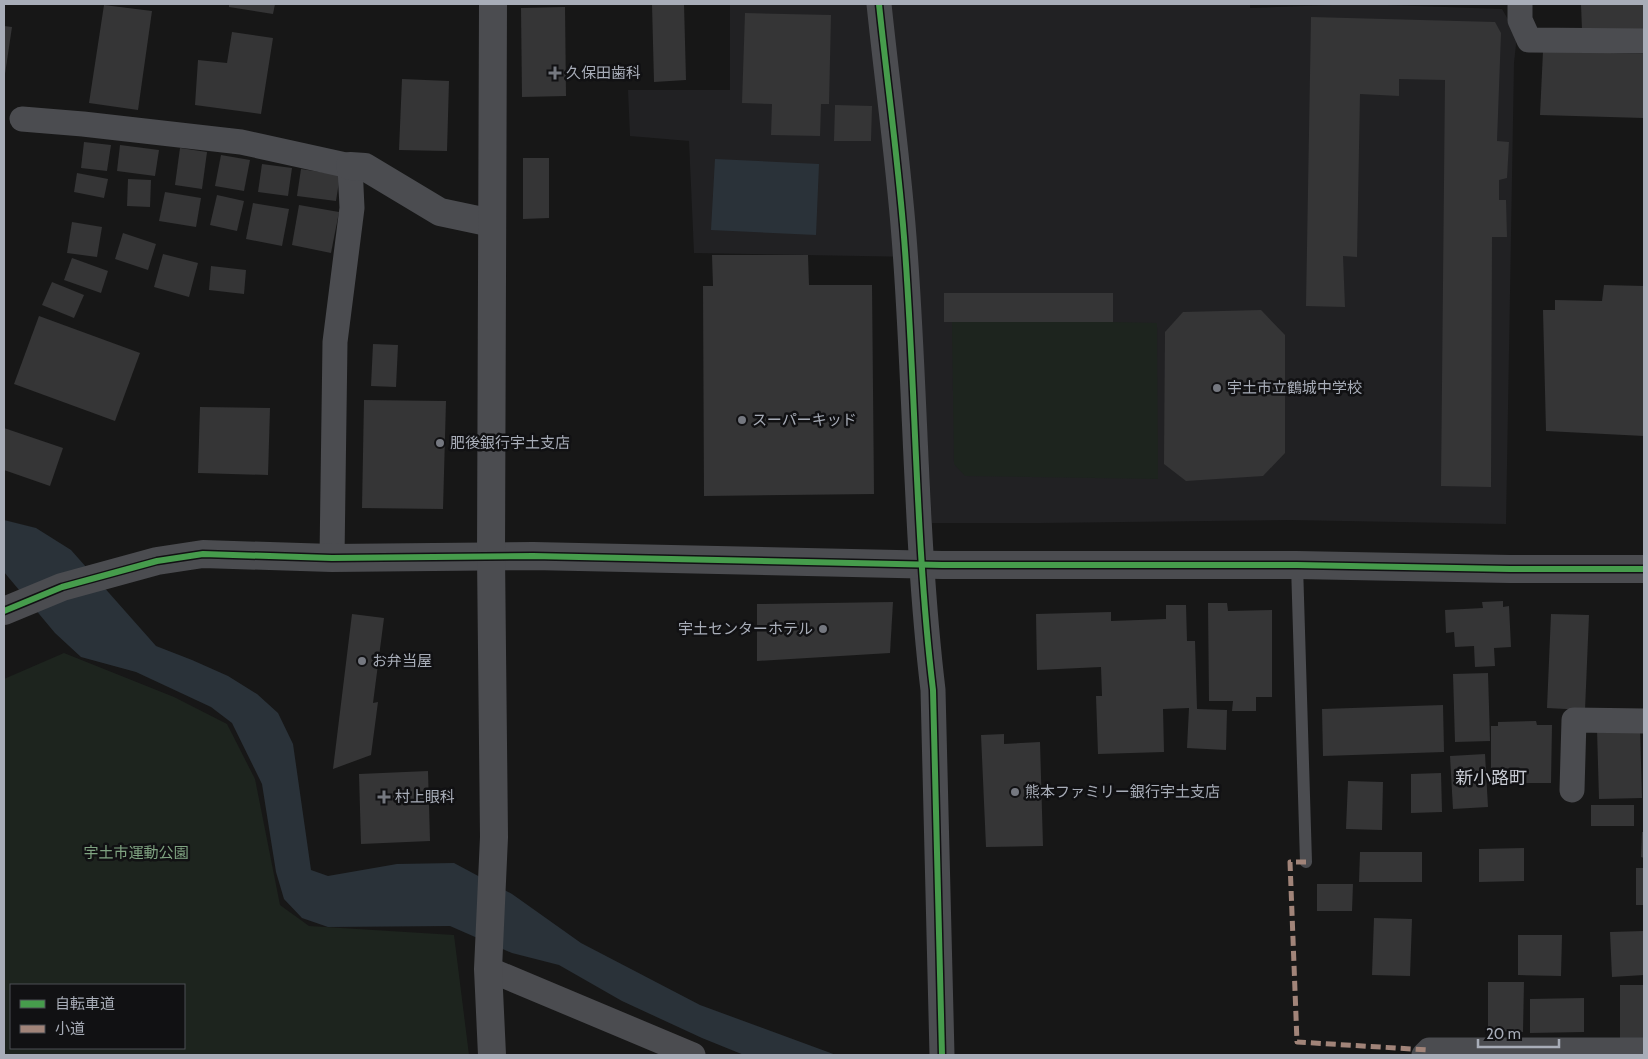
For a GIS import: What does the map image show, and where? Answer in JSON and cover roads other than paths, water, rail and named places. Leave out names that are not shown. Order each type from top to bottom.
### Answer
[{"type":"street","points":[[492,1055],[488,969],[494,838],[491,556],[493,4]]},
{"type":"street","points":[[879,4],[904,236],[921,564],[933,690],[942,1055]]},
{"type":"street","points":[[1520,4],[1520,20],[1529,40],[1644,41]]},
{"type":"street","points":[[22,119],[240,142],[350,166],[365,166],[440,212],[492,223]]},
{"type":"street","points":[[332,558],[335,342],[352,208],[350,166]]},
{"type":"street","points":[[4,611],[62,586],[157,561],[203,554],[332,558],[491,556],[921,564],[1510,569],[1644,568]]},
{"type":"street","points":[[1572,790],[1574,720],[1644,721]]},
{"type":"street","points":[[488,969],[693,1055]]},
{"type":"street","points":[[1424,1055],[1429,1050],[1644,1050]]},
{"type":"lane","points":[[1297,566],[1306,862]]},
{"type":"place","name":"久保田歯科","points":[[555,73]]},
{"type":"place","name":"宇土市立鶴城中学校","points":[[1217,388]]},
{"type":"place","name":"スーパーキッド","points":[[742,420]]},
{"type":"place","name":"肥後銀行宇土支店","points":[[440,443]]},
{"type":"place","name":"宇土センターホテル","points":[[823,629]]},
{"type":"place","name":"お弁当屋","points":[[362,661]]},
{"type":"place","name":"熊本ファミリー銀行宇土支店","points":[[1015,792]]},
{"type":"place","name":"村上眼科","points":[[384,797]]},
{"type":"district","name":"新小路町","points":[[1491,778]]},
{"type":"park label","name":"宇土市運動公園","points":[[136,853]]}]
